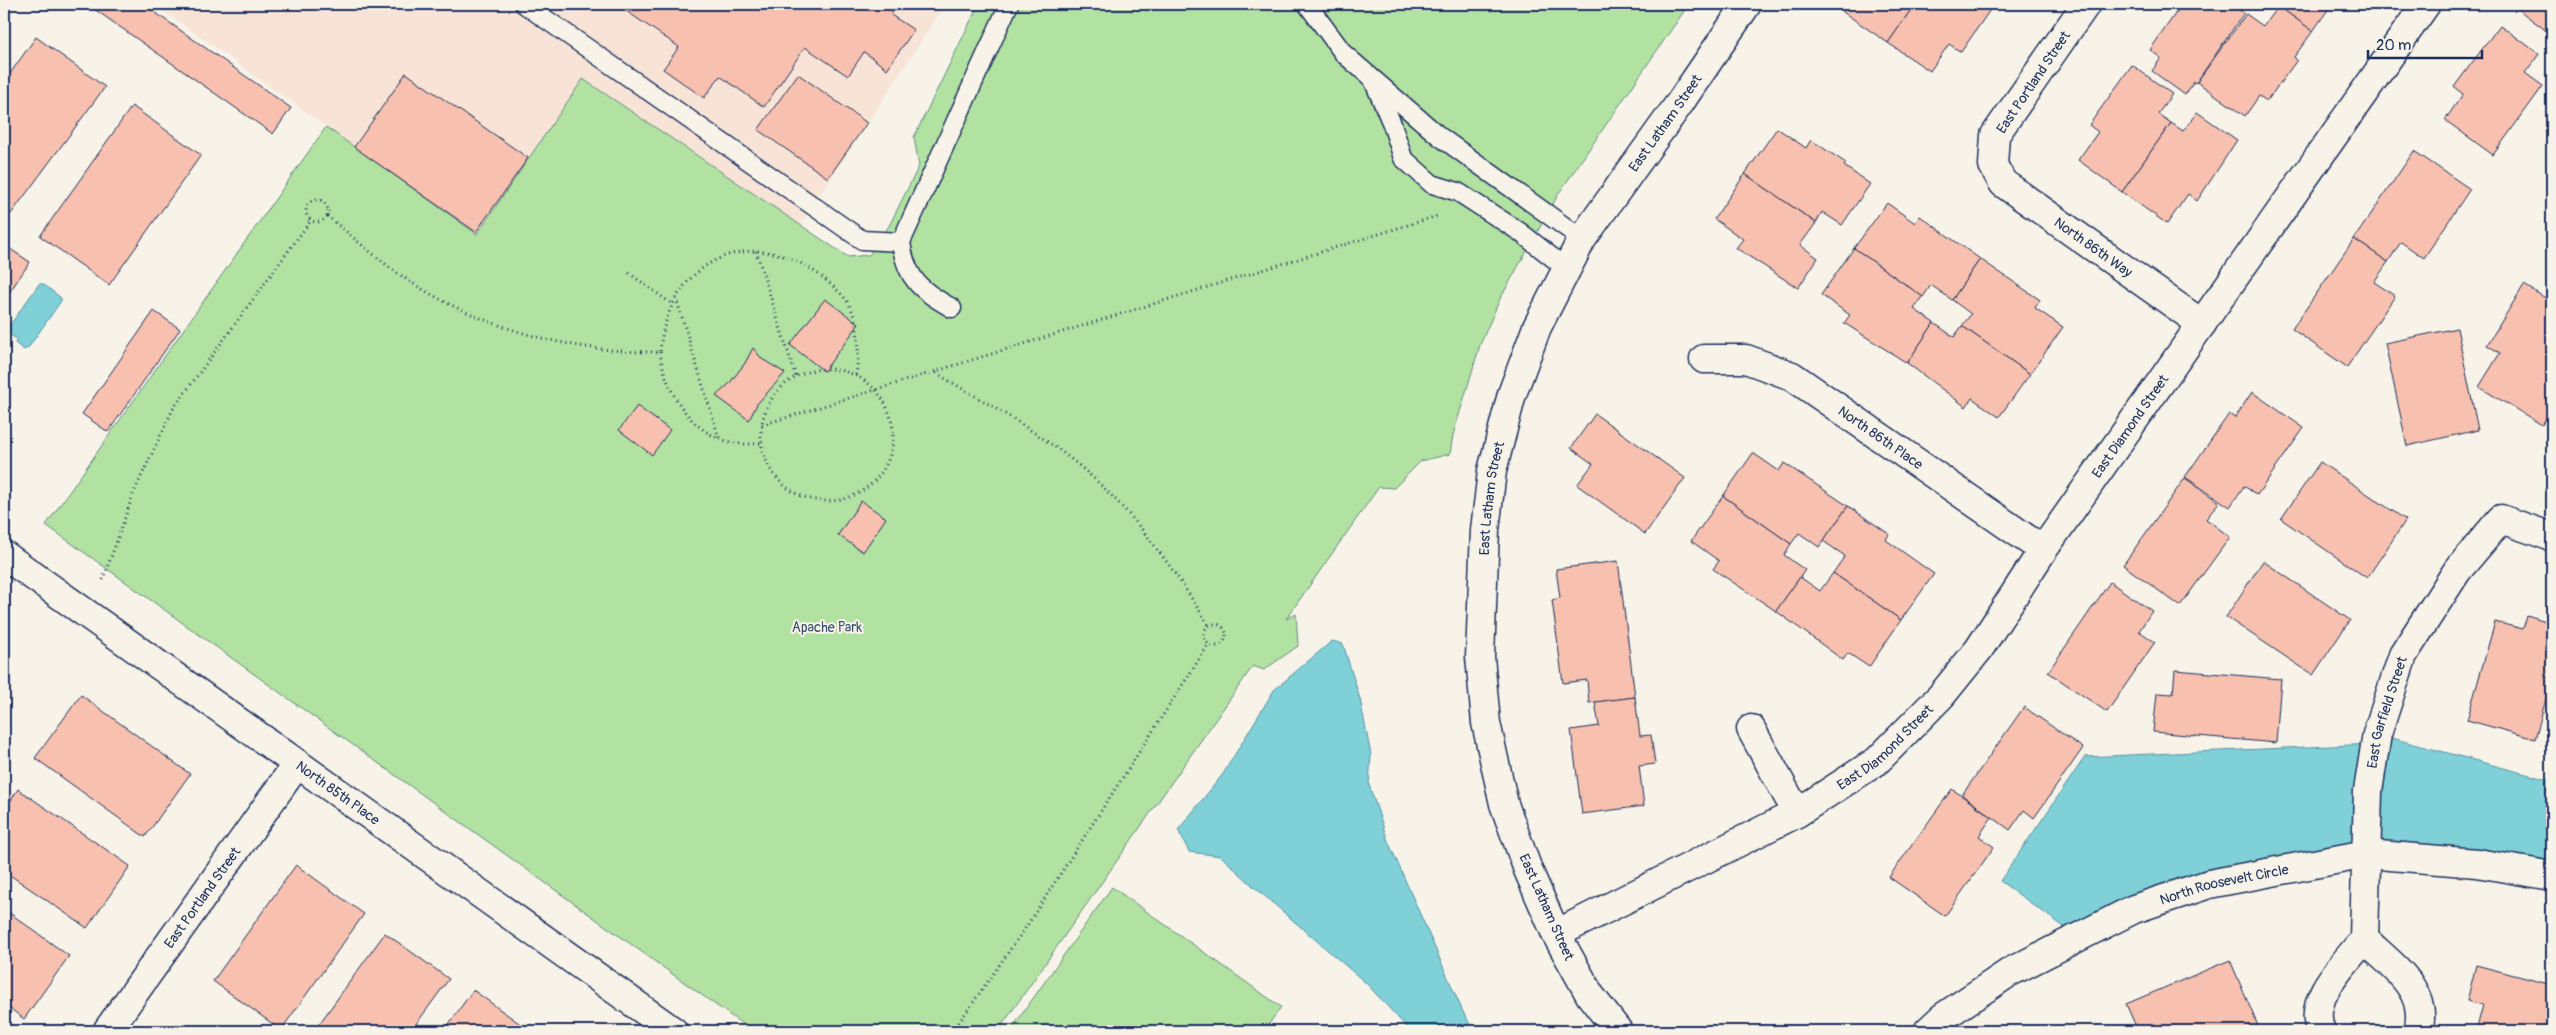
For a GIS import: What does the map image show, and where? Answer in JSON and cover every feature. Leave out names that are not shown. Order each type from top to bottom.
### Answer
[{"type":"street","name":"East Latham Street","points":[[1618,1031],[1590,995],[1556,934],[1504,804],[1486,723],[1480,658],[1485,530],[1492,470],[1512,394],[1537,327],[1582,238],[1679,104],[1747,4]]},
{"type":"street","name":"East Portland Street","points":[[1992,165],[1995,135],[2086,4]]},
{"type":"street","name":"East Diamond Street","points":[[1556,934],[1797,813],[1877,761],[1941,696],[1979,649],[2043,550],[2426,4]]},
{"type":"street","name":"North 86th Way","points":[[1992,165],[2003,183],[2202,324]]},
{"type":"street","name":"North 86th Place","points":[[1704,358],[1746,359],[1792,376],[2043,550]]},
{"type":"street","name":"East Garfield Street","points":[[2364,939],[2368,791],[2374,744],[2403,655],[2457,571],[2501,519],[2552,537]]},
{"type":"street","name":"North 85th Place","points":[[4,555],[673,1031]]},
{"type":"street","points":[[1751,729],[1797,813]]},
{"type":"street","name":"East Portland Street","points":[[107,1031],[296,764]]},
{"type":"street","name":"North Roosevelt Circle","points":[[1928,1031],[1943,1017],[2010,972],[2134,909],[2209,884],[2366,854],[2477,863],[2552,876]]},
{"type":"street","points":[[2321,1031],[2318,1011],[2322,994],[2364,939],[2408,980],[2417,995],[2421,1012],[2418,1031]]},
{"type":"lane","points":[[524,4],[862,240],[901,242]]},
{"type":"lane","points":[[952,308],[926,294],[904,263],[901,242],[1009,4]]},
{"type":"lane","points":[[1308,4],[1344,54],[1439,136],[1582,238]]},
{"type":"lane","points":[[1372,77],[1392,124],[1403,158],[1432,184],[1458,192],[1520,232],[1566,269]]},
{"type":"path","points":[[313,200],[321,200],[327,204],[329,211],[321,222],[311,220],[306,211],[308,204],[313,200]]},
{"type":"path","points":[[762,425],[936,373],[1441,215]]},
{"type":"path","points":[[327,216],[413,283],[479,317],[569,344],[622,352],[660,352]]},
{"type":"path","points":[[103,580],[134,492],[173,409],[311,220]]},
{"type":"path","points":[[756,251],[796,377]]},
{"type":"path","points":[[761,443],[736,444],[719,438],[698,426],[675,400],[667,385],[660,352],[662,329],[676,297],[687,281],[703,267],[722,257],[756,251],[780,255],[798,262],[815,272],[844,298],[852,309],[858,334],[856,374]]},
{"type":"path","points":[[629,273],[672,304]]},
{"type":"path","points":[[676,297],[719,438]]},
{"type":"path","points":[[821,369],[856,374],[877,391],[890,415],[893,432],[891,450],[885,468],[874,482],[859,493],[842,499],[824,501],[806,498],[790,490],[776,478],[767,463],[761,443],[765,410],[774,394],[796,377],[821,369]]},
{"type":"path","points":[[936,373],[1027,428],[1089,475],[1118,502],[1152,542],[1179,577],[1209,626]]},
{"type":"path","points":[[1218,624],[1226,633],[1221,644],[1215,646],[1209,644],[1204,634],[1209,626],[1218,624]]},
{"type":"path","points":[[953,1031],[1026,927],[1209,644]]},
{"type":"shaded area","points":[[154,4],[946,4],[800,225],[583,79],[477,234]]},
{"type":"green space","name":"Apache Park","points":[[979,4],[1689,4],[1559,193],[1499,301],[1480,345],[1453,435],[1450,454],[1421,461],[1394,488],[1379,487],[1286,619],[1296,614],[1298,646],[1264,670],[1253,666],[998,1031],[752,1031],[46,525],[326,127],[477,234],[583,79],[848,257],[869,255],[889,226],[919,166],[914,137]]},
{"type":"green space","points":[[1112,887],[1281,1007],[1264,1031],[1010,1031]]},
{"type":"water","points":[[39,284],[43,284],[61,298],[61,301],[28,348],[24,350],[15,343],[17,339],[5,332]]},
{"type":"water","points":[[1332,641],[1343,644],[1360,699],[1371,755],[1369,785],[1388,841],[1463,1012],[1474,1031],[1410,1031],[1367,984],[1221,856],[1189,852],[1178,830],[1223,774],[1274,690]]},
{"type":"water","points":[[2377,734],[2552,781],[2552,876],[2477,863],[2283,868],[2078,937],[2000,881],[2085,757],[2374,744]]},
{"type":"building","points":[[87,4],[143,4],[291,108],[273,134]]},
{"type":"building","points":[[616,4],[899,4],[891,15],[914,30],[887,69],[864,52],[848,76],[805,47],[764,107],[720,76],[704,98],[663,69],[679,47]]},
{"type":"building","points":[[1848,4],[1915,4],[1888,43],[1843,12]]},
{"type":"building","points":[[1915,4],[1994,4],[1961,52],[1949,44],[1930,71],[1888,43]]},
{"type":"building","points":[[2182,4],[2231,4],[2244,13],[2196,83],[2194,82],[2185,95],[2152,71],[2161,58],[2150,50]]},
{"type":"building","points":[[2275,4],[2332,4],[2313,31]]},
{"type":"building","points":[[2511,4],[2552,4],[2552,35]]},
{"type":"building","points":[[2278,6],[2313,31],[2294,57],[2297,60],[2267,101],[2259,96],[2245,116],[2197,82],[2246,14],[2263,26]]},
{"type":"building","points":[[2500,25],[2539,54],[2525,73],[2543,86],[2493,155],[2445,120],[2463,94],[2454,87]]},
{"type":"building","points":[[36,37],[105,87],[11,214],[4,208],[4,82]]},
{"type":"building","points":[[2132,65],[2172,94],[2158,114],[2171,123],[2122,192],[2078,160],[2098,132],[2089,125]]},
{"type":"building","points":[[406,73],[528,158],[476,232],[354,147]]},
{"type":"building","points":[[798,74],[867,123],[828,178],[758,130]]},
{"type":"building","points":[[132,106],[201,155],[109,285],[40,236]]},
{"type":"building","points":[[2197,112],[2237,140],[2197,201],[2188,194],[2167,224],[2122,192],[2171,123],[2183,131]]},
{"type":"building","points":[[1777,128],[1806,148],[1811,140],[1846,163],[1844,166],[1870,184],[1842,225],[1822,212],[1816,223],[1745,174]]},
{"type":"building","points":[[2414,151],[2470,189],[2424,258],[2401,242],[2388,262],[2354,239]]},
{"type":"building","points":[[1745,174],[1816,223],[1800,245],[1818,258],[1798,288],[1736,248],[1743,239],[1714,219]]},
{"type":"building","points":[[1887,203],[1915,223],[1920,216],[1980,259],[1952,300],[1931,285],[1923,297],[1854,248]]},
{"type":"building","points":[[2354,239],[2388,262],[2374,282],[2395,296],[2347,367],[2292,329]]},
{"type":"building","points":[[4,245],[30,262],[4,300]]},
{"type":"building","points":[[1854,248],[1923,297],[1914,309],[1934,323],[1907,363],[1844,323],[1850,315],[1821,295]]},
{"type":"building","points":[[1980,259],[2040,300],[2035,308],[2063,327],[2030,374],[1962,326],[1971,314],[1952,300]]},
{"type":"building","points":[[2524,285],[2552,302],[2552,408],[2542,425],[2479,387],[2500,353],[2487,345]]},
{"type":"building","points":[[825,299],[859,324],[824,371],[790,345]]},
{"type":"building","points":[[154,311],[180,329],[108,432],[82,414]]},
{"type":"building","points":[[1934,323],[1954,337],[1962,326],[2030,374],[1999,417],[1972,398],[1966,407],[1907,363]]},
{"type":"building","points":[[2457,328],[2478,430],[2407,446],[2385,343]]},
{"type":"building","points":[[753,348],[762,359],[785,373],[757,404],[749,420],[716,396],[729,384],[745,363]]},
{"type":"building","points":[[2252,392],[2304,428],[2257,495],[2244,486],[2230,507],[2185,477],[2229,414],[2235,418]]},
{"type":"building","points":[[637,406],[670,430],[652,455],[619,430]]},
{"type":"building","points":[[1595,414],[1685,478],[1645,534],[1577,485],[1593,464],[1571,448]]},
{"type":"building","points":[[1753,453],[1779,471],[1784,463],[1848,506],[1819,547],[1799,533],[1791,544],[1723,496]]},
{"type":"building","points":[[2320,462],[2406,520],[2367,578],[2281,519]]},
{"type":"building","points":[[2185,478],[2219,502],[2206,519],[2230,537],[2180,606],[2123,565]]},
{"type":"building","points":[[1723,496],[1791,544],[1784,555],[1805,570],[1776,611],[1713,569],[1719,561],[1691,541]]},
{"type":"building","points":[[861,501],[886,518],[863,552],[838,535]]},
{"type":"building","points":[[1848,506],[1889,534],[1886,540],[1934,574],[1901,620],[1833,573],[1845,556],[1823,541]]},
{"type":"building","points":[[1618,561],[1635,697],[1589,703],[1587,680],[1563,683],[1552,600],[1560,598],[1556,569]]},
{"type":"building","points":[[2263,561],[2350,620],[2313,675],[2226,617]]},
{"type":"building","points":[[1833,573],[1901,620],[1869,667],[1848,653],[1843,660],[1776,611],[1800,577],[1820,591]]},
{"type":"building","points":[[2110,582],[2152,611],[2139,631],[2155,642],[2107,712],[2048,672]]},
{"type":"building","points":[[2527,615],[2552,623],[2552,677],[2535,739],[2467,720],[2495,622],[2523,629]]},
{"type":"building","points":[[2175,670],[2281,679],[2276,743],[2153,732],[2157,693],[2173,694]]},
{"type":"building","points":[[81,695],[190,774],[145,837],[35,758]]},
{"type":"building","points":[[1635,697],[1640,736],[1651,735],[1655,764],[1639,766],[1644,806],[1582,814],[1571,730],[1599,726],[1595,702]]},
{"type":"building","points":[[2024,707],[2083,748],[2034,818],[2024,810],[2010,830],[1962,795]]},
{"type":"building","points":[[18,789],[130,866],[87,928],[4,871],[4,811]]},
{"type":"building","points":[[1952,789],[1992,817],[1979,836],[1994,847],[1945,916],[1889,877]]},
{"type":"building","points":[[296,865],[364,914],[281,1030],[213,981]]},
{"type":"building","points":[[4,909],[69,956],[24,1019],[4,1004]]},
{"type":"building","points":[[385,933],[449,979],[411,1031],[314,1031]]},
{"type":"building","points":[[2230,960],[2258,1026],[2246,1031],[2138,1031],[2126,1004]]},
{"type":"building","points":[[2476,965],[2552,985],[2552,1031],[2476,1031],[2483,1005],[2467,1001]]},
{"type":"building","points":[[473,990],[530,1031],[444,1031]]}]
